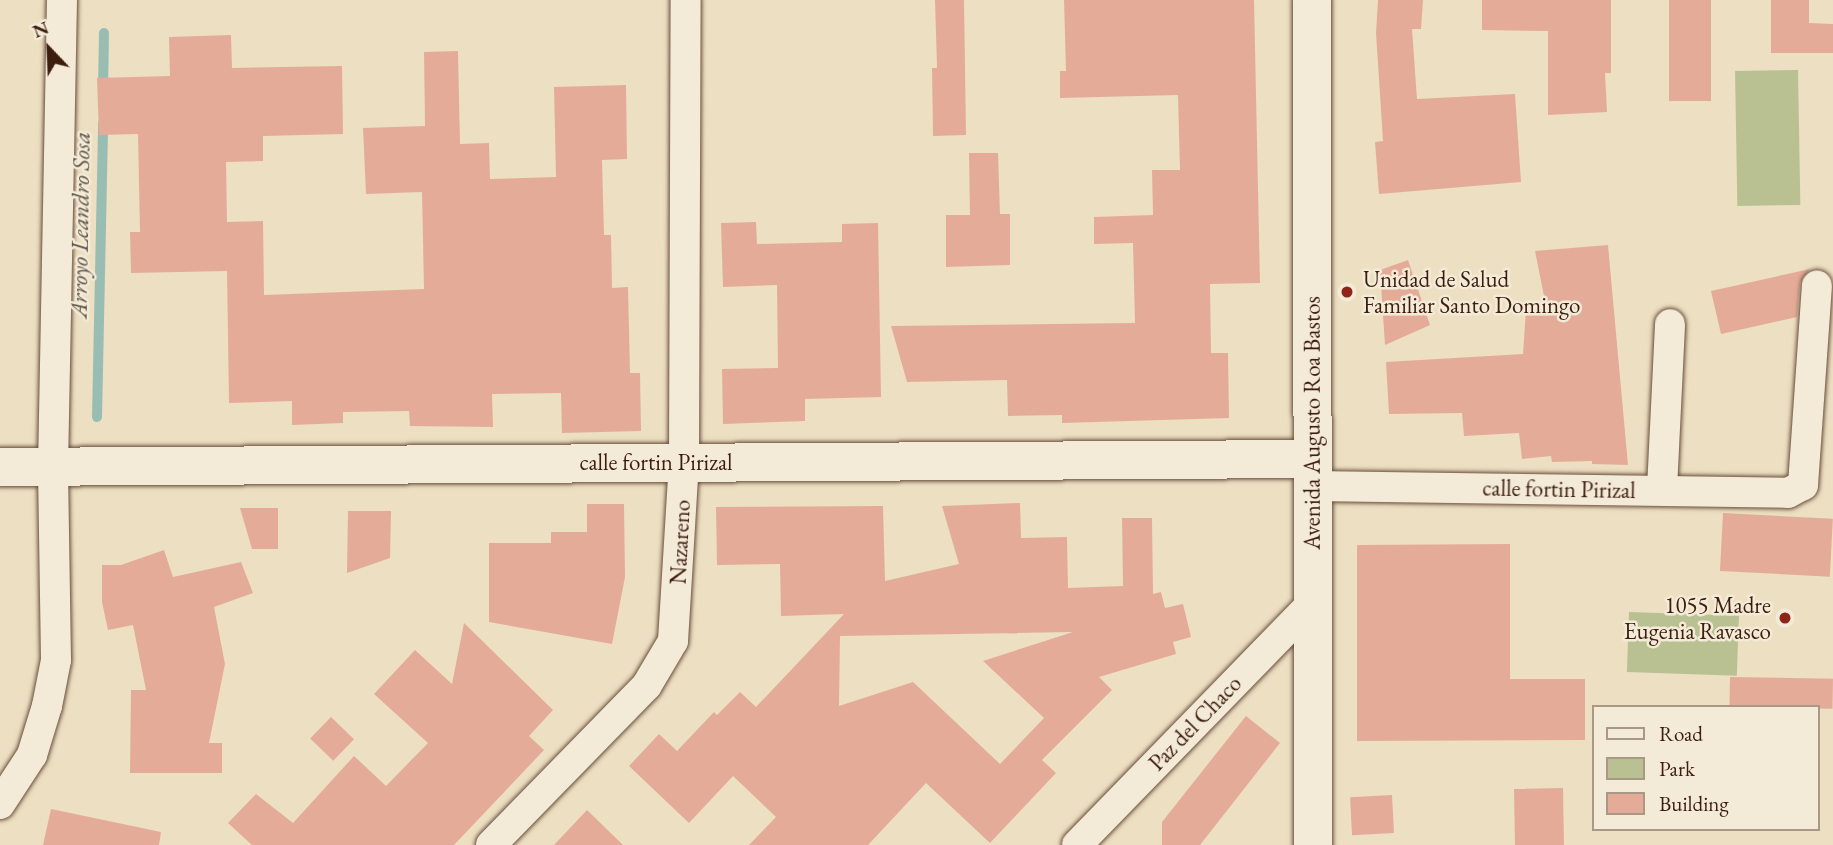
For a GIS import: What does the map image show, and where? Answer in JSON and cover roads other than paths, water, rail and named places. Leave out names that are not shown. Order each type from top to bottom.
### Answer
[{"type":"street","points":[[0,804],[32,755],[47,706],[56,660],[53,468],[62,0]]},
{"type":"street","name":"Nazareno","points":[[492,845],[647,685],[673,641],[684,461],[686,0]]},
{"type":"street","name":"Avenida Augusto Roa Bastos","points":[[1312,0],[1313,845]]},
{"type":"street","name":"calle fortin Pirizal","points":[[0,467],[684,461],[1312,473],[1788,494],[1802,485],[1817,285]]},
{"type":"street","points":[[1662,489],[1670,324]]},
{"type":"street","name":"Paz del Chaco","points":[[1077,845],[1313,602]]},
{"type":"waterway","name":"Arroyo Leandro Sosa","points":[[103,90],[104,33]]},
{"type":"waterway","name":"Arroyo Leandro Sosa","points":[[97,417],[103,123]]},
{"type":"place","name":"Unidad de Salud Familiar Santo Domingo","points":[[1347,292]]},
{"type":"place","name":"1055 Madre Eugenia Ravasco","points":[[1785,618]]}]
